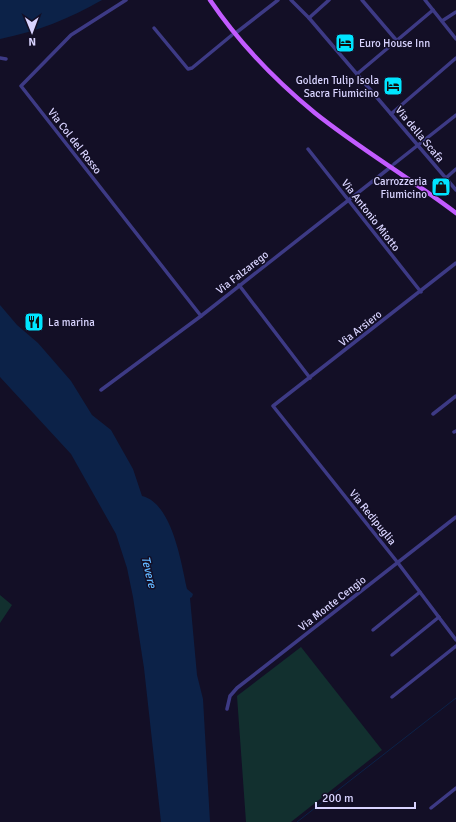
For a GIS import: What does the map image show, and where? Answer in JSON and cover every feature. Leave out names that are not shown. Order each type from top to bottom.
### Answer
[{"type":"main road","points":[[210,0],[252,54],[316,114],[393,165],[456,213]]},
{"type":"street","name":"Via Col del Rosso","points":[[126,0],[71,35],[20,86],[201,316]]},
{"type":"street","points":[[237,32],[278,0]]},
{"type":"street","name":"Via della Scafa","points":[[291,0],[296,2],[456,190]]},
{"type":"street","points":[[309,18],[329,0]]},
{"type":"street","points":[[362,0],[397,41]]},
{"type":"street","points":[[425,0],[456,39]]},
{"type":"street","points":[[357,74],[433,10]]},
{"type":"street","points":[[442,22],[456,12]]},
{"type":"street","points":[[154,28],[188,69],[192,68],[232,35]]},
{"type":"street","points":[[0,58],[6,59]]},
{"type":"street","points":[[391,114],[456,58]]},
{"type":"street","name":"Via Falzarego","points":[[101,390],[201,316],[349,201],[456,115]]},
{"type":"street","name":"Via Antonio Miotto","points":[[308,149],[421,292]]},
{"type":"street","points":[[446,178],[456,169]]},
{"type":"street","name":"Via Arsiero","points":[[273,406],[421,292],[456,263]]},
{"type":"street","points":[[239,285],[310,378]]},
{"type":"street","points":[[433,414],[456,396]]},
{"type":"street","name":"Via Redipuglia","points":[[273,406],[398,563],[456,640]]},
{"type":"street","name":"Via Monte Cengio","points":[[227,709],[230,696],[237,688],[456,517]]},
{"type":"street","points":[[373,630],[420,592]]},
{"type":"street","points":[[392,655],[439,617]]},
{"type":"street","points":[[392,697],[456,646]]},
{"type":"street","points":[[431,808],[456,788]]},
{"type":"green space","points":[[0,595],[12,605],[0,623]]},
{"type":"green space","points":[[301,647],[382,750],[291,822],[246,822],[237,696]]},
{"type":"water","points":[[0,0],[102,0],[53,24],[0,39]]},
{"type":"water","name":"Tevere","points":[[0,305],[17,325],[38,343],[71,381],[92,415],[111,430],[133,469],[142,496],[152,501],[161,510],[174,535],[187,589],[193,594],[190,598],[197,675],[203,699],[210,822],[161,822],[144,668],[127,568],[116,534],[71,454],[0,377]]},
{"type":"waterway","points":[[297,822],[456,698]]},
{"type":"place","name":"Euro House Inn","points":[[345,43]]},
{"type":"place","name":"Golden Tulip Isola Sacra Fiumicino","points":[[393,86]]},
{"type":"place","name":"Carrozzeria Fiumicino","points":[[441,187]]},
{"type":"place","name":"La marina","points":[[34,322]]}]
